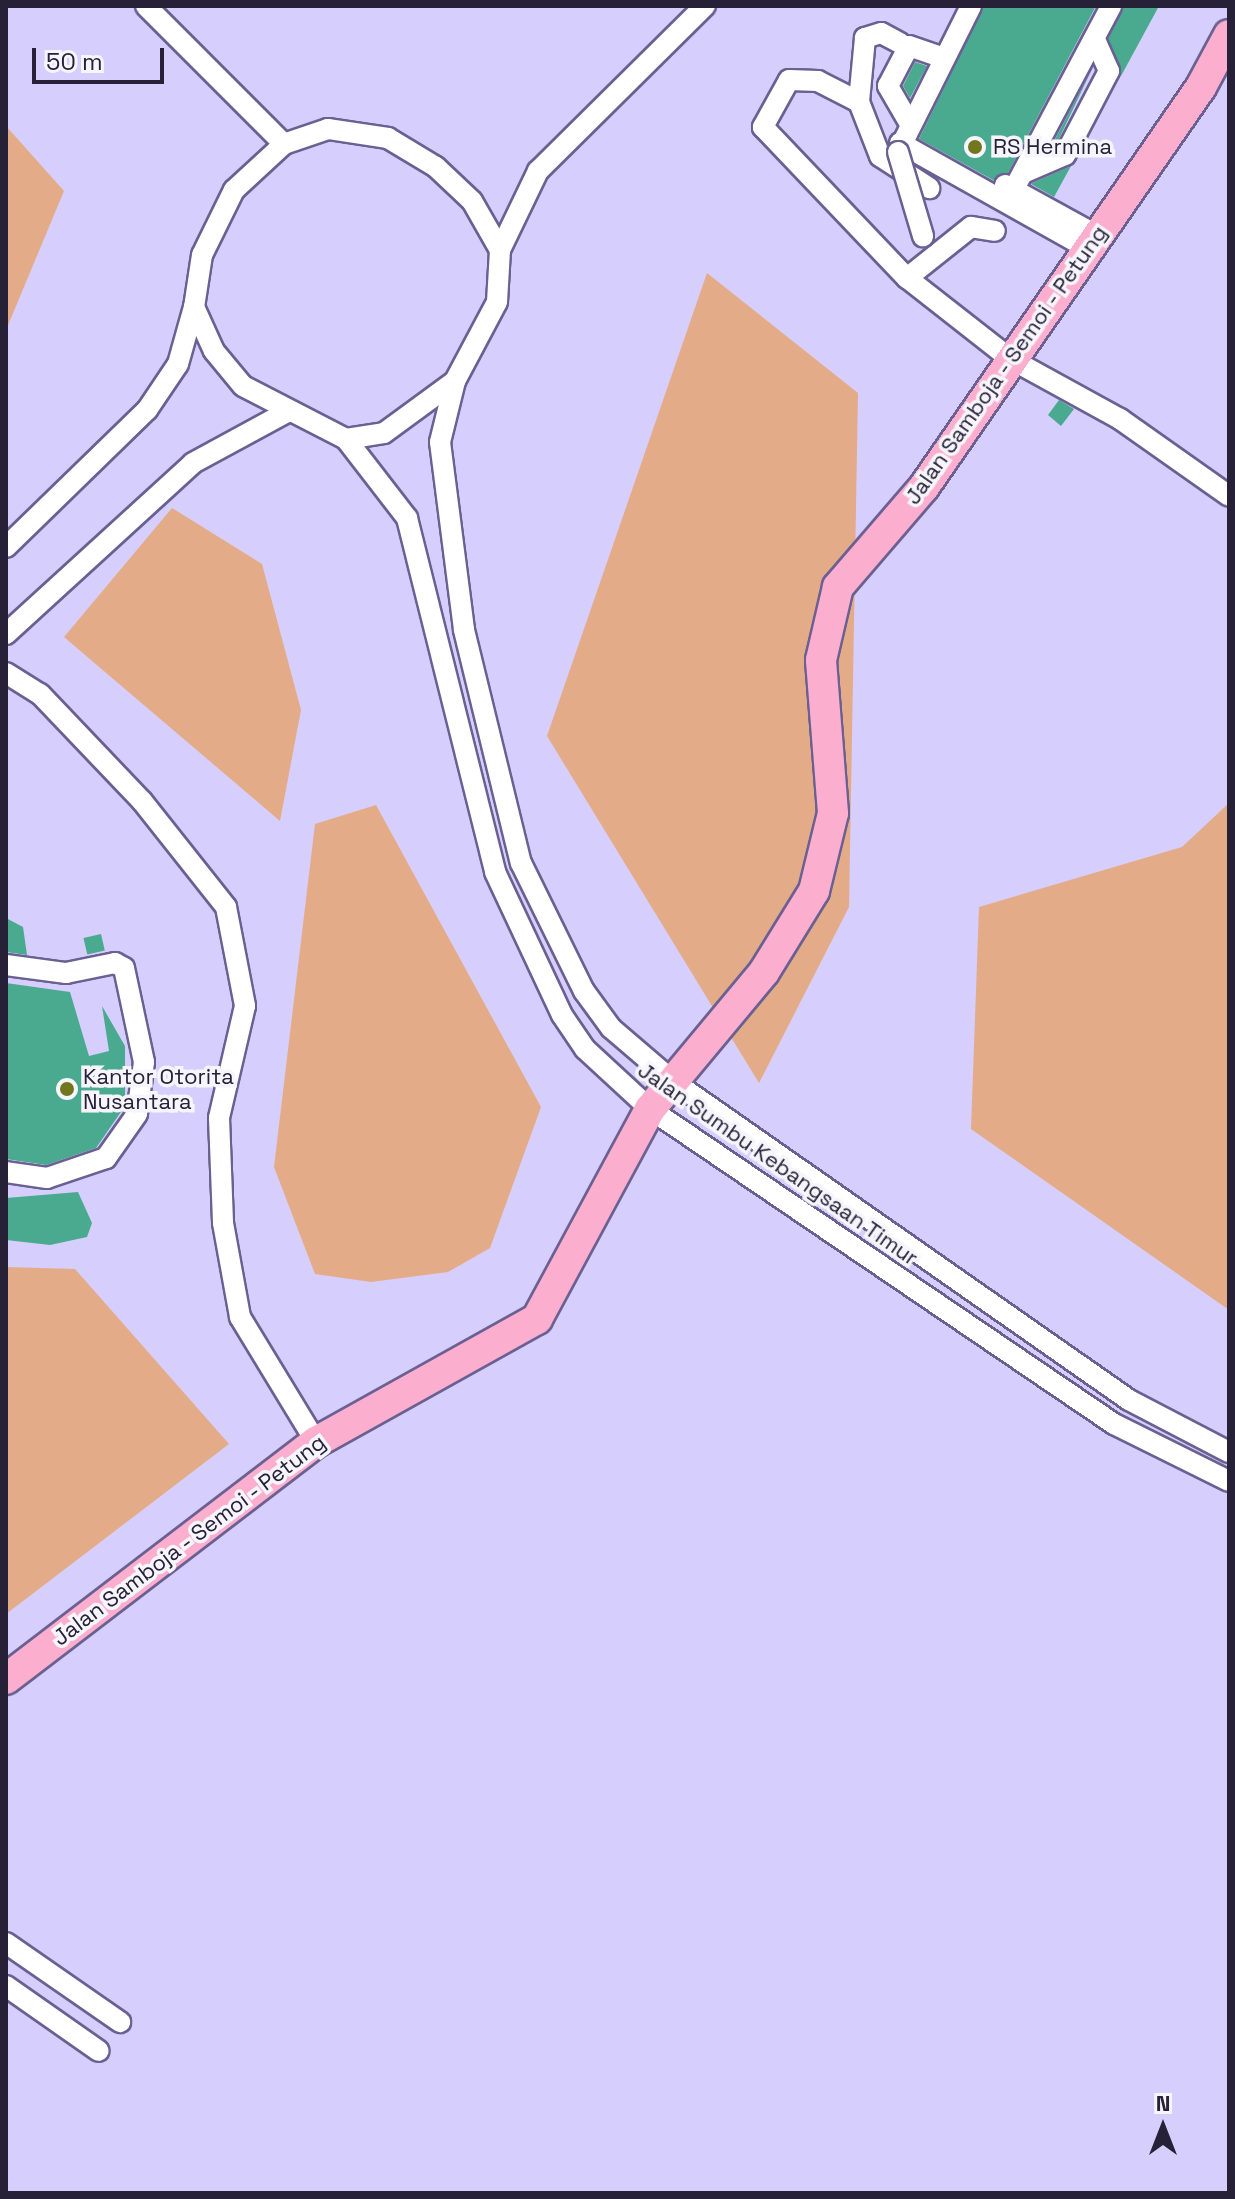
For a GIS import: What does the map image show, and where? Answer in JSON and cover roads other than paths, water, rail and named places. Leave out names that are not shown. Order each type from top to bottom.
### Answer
[{"type":"highway","name":"Jalan Samboja - Semoi - Petung","points":[[6,1679],[316,1442],[537,1319],[650,1109],[764,972],[814,891],[833,813],[821,660],[838,587],[924,487],[1085,238],[1229,35]]},
{"type":"street","points":[[146,6],[284,144]]},
{"type":"street","points":[[500,250],[538,171],[705,6]]},
{"type":"street","points":[[907,278],[923,236],[899,148],[971,6]]},
{"type":"street","points":[[1015,188],[1111,6]]},
{"type":"street","points":[[900,43],[881,33],[865,38],[862,93],[880,156],[929,188]]},
{"type":"street","points":[[1015,188],[1057,161],[1072,141],[1109,71],[1094,38]]},
{"type":"street","points":[[910,124],[888,86],[909,46],[944,58]]},
{"type":"street","points":[[862,93],[818,81],[789,80],[763,127],[907,278],[1009,358],[1120,419],[1229,496]]},
{"type":"street","points":[[6,547],[147,410],[178,364],[194,307],[202,255],[234,190],[284,144],[328,129],[388,138],[472,201],[500,250]]},
{"type":"street","points":[[899,148],[1015,188]]},
{"type":"street","points":[[934,149],[1015,188],[1045,214],[1085,238]]},
{"type":"street","points":[[907,278],[971,227],[995,231]]},
{"type":"street","name":"Jalan Sumbu Kebangsaan Timur","points":[[500,250],[497,302],[455,381],[440,442],[444,507],[490,752],[521,863],[584,991],[611,1028],[674,1082],[1129,1400],[1229,1452]]},
{"type":"street","name":"Jalan Sumbu Kebangsaan Timur","points":[[194,307],[214,351],[243,386],[285,413],[346,439],[407,518],[467,773],[520,935],[585,1049],[650,1109],[1114,1424],[1229,1481]]},
{"type":"street","name":"Jalan Sumbu Kebangsaan Timur","points":[[346,439],[384,433],[455,381]]},
{"type":"street","points":[[6,634],[193,463],[285,413]]},
{"type":"street","points":[[6,673],[40,694],[142,801],[226,907],[245,1006],[219,1118],[223,1223],[240,1317],[316,1442]]},
{"type":"street","points":[[6,965],[66,973],[115,963],[124,968],[144,1062],[137,1114],[106,1158],[47,1178],[6,1172]]},
{"type":"street","points":[[6,1943],[120,2022]]},
{"type":"street","points":[[6,1986],[99,2051]]},
{"type":"place","name":"RS Hermina","points":[[975,147]]},
{"type":"place","name":"Kantor Otorita Nusantara","points":[[67,1089]]}]
